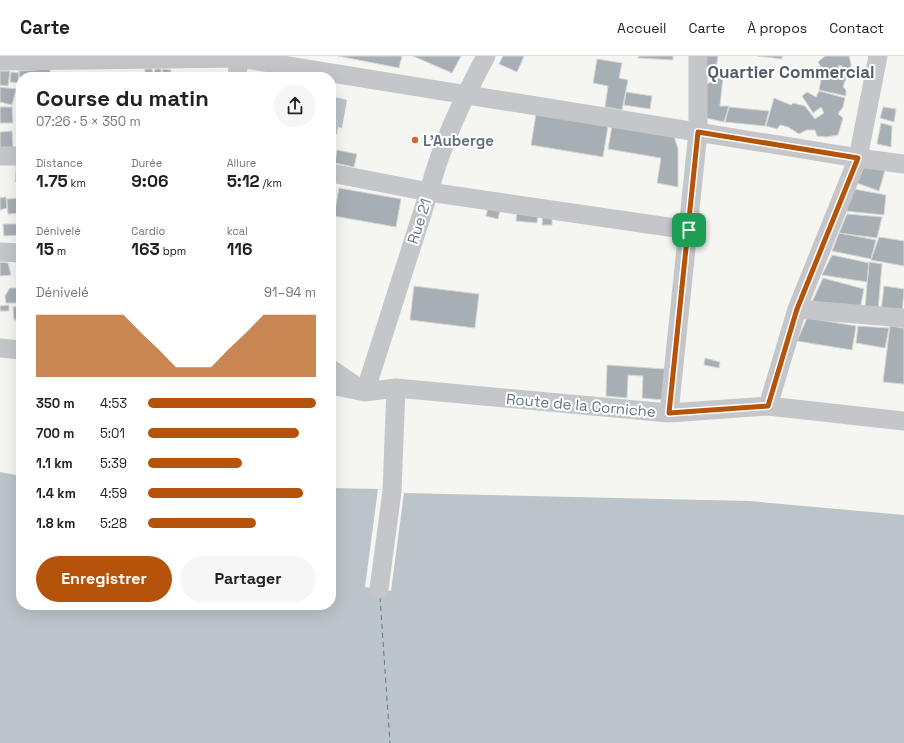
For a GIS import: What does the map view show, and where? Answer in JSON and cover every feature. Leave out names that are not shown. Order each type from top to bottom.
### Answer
[{"type":"street","name":"Rue 21","points":[[365,392],[429,192],[435,167],[466,94],[486,56]]},
{"type":"street","points":[[669,413],[698,132],[698,56]]},
{"type":"street","points":[[768,406],[797,309],[858,158],[878,56]]},
{"type":"street","points":[[0,61],[239,57],[331,72]]},
{"type":"street","points":[[238,72],[239,57]]},
{"type":"street","points":[[336,73],[858,158],[904,164]]},
{"type":"street","points":[[0,156],[16,156]]},
{"type":"street","points":[[336,174],[429,192],[689,230]]},
{"type":"street","points":[[0,252],[16,253]]},
{"type":"street","points":[[797,309],[904,318]]},
{"type":"street","points":[[0,348],[16,350]]},
{"type":"street","points":[[336,372],[365,392]]},
{"type":"street","name":"Route de la Corniche","points":[[336,386],[365,392],[396,388],[669,413],[768,406],[904,421]]},
{"type":"street","points":[[380,589],[392,492],[396,388]]},
{"type":"shaded area","points":[[336,97],[347,100],[342,128],[338,127],[337,134]]},
{"type":"shaded area","points":[[0,472],[16,475],[16,610],[336,610],[336,488],[378,489],[404,493],[749,501],[904,515],[904,743],[0,743]]},
{"type":"pier","points":[[378,489],[404,493],[391,591],[365,587]]},
{"type":"building","points":[[338,56],[402,56],[399,68]]},
{"type":"building","points":[[413,56],[461,56],[452,73]]},
{"type":"building","points":[[503,56],[524,56],[517,72],[499,64]]},
{"type":"building","points":[[639,56],[673,56],[673,60],[638,58]]},
{"type":"building","points":[[705,56],[718,56],[716,69],[704,67]]},
{"type":"building","points":[[757,56],[782,56],[782,59]]},
{"type":"building","points":[[825,56],[849,56],[851,71],[846,78],[843,87],[846,90],[846,96],[819,90],[822,75],[839,78],[842,66],[839,65],[837,72],[821,67],[818,62]]},
{"type":"building","points":[[597,59],[622,63],[619,78],[628,80],[622,110],[605,107],[608,86],[593,83]]},
{"type":"building","points":[[50,69],[50,72],[19,72]]},
{"type":"building","points":[[145,69],[152,69],[152,72],[145,72]]},
{"type":"building","points":[[155,69],[161,69],[161,72],[155,72]]},
{"type":"building","points":[[163,69],[171,70],[171,72],[163,72]]},
{"type":"building","points":[[0,71],[10,71],[8,86],[0,85]]},
{"type":"building","points":[[11,72],[16,73],[16,83],[10,82]]},
{"type":"building","points":[[723,76],[720,106],[729,106],[724,122],[706,118],[701,87]]},
{"type":"building","points":[[0,87],[16,89],[12,105],[0,102]]},
{"type":"building","points":[[819,91],[845,98],[843,107],[838,114],[843,118],[838,135],[826,137],[817,136],[815,130],[807,130],[799,134],[788,127],[780,125],[777,129],[766,126],[774,98],[791,105],[793,103],[805,106],[815,119],[824,113],[821,107],[813,113],[802,96],[807,92],[816,97]]},
{"type":"building","points":[[626,92],[652,96],[650,109],[624,105]]},
{"type":"building","points":[[0,107],[12,107],[13,123],[0,123]]},
{"type":"building","points":[[729,107],[769,111],[765,126],[725,122]]},
{"type":"building","points":[[883,107],[896,109],[894,122],[880,118]]},
{"type":"building","points":[[536,114],[608,126],[603,157],[531,145]]},
{"type":"building","points":[[881,123],[892,126],[891,147],[877,144]]},
{"type":"building","points":[[612,126],[674,136],[678,149],[678,187],[657,183],[661,158],[608,149]]},
{"type":"building","points":[[12,131],[13,147],[0,148],[0,132]]},
{"type":"building","points":[[337,150],[357,154],[354,167],[336,163]]},
{"type":"building","points":[[863,166],[885,170],[879,191],[857,183]]},
{"type":"building","points":[[339,188],[401,199],[396,227],[336,216],[336,205]]},
{"type":"building","points":[[854,189],[886,195],[884,215],[846,211]]},
{"type":"building","points":[[6,197],[7,208],[0,210],[0,198]]},
{"type":"building","points":[[16,198],[16,213],[8,214],[7,199]]},
{"type":"building","points":[[489,204],[501,207],[498,219],[486,216]]},
{"type":"building","points":[[517,210],[538,212],[537,223],[516,221]]},
{"type":"building","points":[[847,214],[882,217],[877,238],[839,233]]},
{"type":"building","points":[[543,215],[552,216],[552,225],[542,225]]},
{"type":"building","points":[[3,224],[16,224],[16,235],[4,236]]},
{"type":"building","points":[[839,233],[876,240],[871,259],[832,251]]},
{"type":"building","points":[[879,237],[904,241],[904,266],[871,260]]},
{"type":"building","points":[[832,255],[869,263],[867,282],[822,275]]},
{"type":"building","points":[[0,262],[8,263],[11,275],[0,276]]},
{"type":"building","points":[[869,262],[882,264],[878,310],[865,308]]},
{"type":"building","points":[[823,278],[864,289],[860,309],[812,302]]},
{"type":"building","points":[[414,286],[479,294],[475,328],[410,320]]},
{"type":"building","points":[[884,286],[904,289],[902,314],[881,312]]},
{"type":"building","points":[[10,288],[16,288],[16,303],[6,303],[5,296]]},
{"type":"building","points":[[9,305],[9,311],[0,311],[0,306]]},
{"type":"building","points":[[13,307],[16,307],[16,320],[14,320]]},
{"type":"building","points":[[807,318],[856,326],[852,350],[797,341]]},
{"type":"building","points":[[858,326],[889,328],[885,348],[856,343]]},
{"type":"building","points":[[890,326],[904,328],[904,384],[883,382]]},
{"type":"building","points":[[705,358],[720,362],[719,368],[704,365]]},
{"type":"building","points":[[607,365],[665,369],[664,400],[642,398],[643,376],[628,375],[627,398],[606,396]]},
{"type":"ferry route","points":[[380,597],[390,743]]},
{"type":"place","name":"L'Auberge","points":[[415,140]]},
{"type":"district","name":"Quartier Commercial","points":[[791,72]]},
{"type":"route","points":[[698,132],[858,158],[797,309],[768,406],[669,413],[689,230],[698,132]]}]
